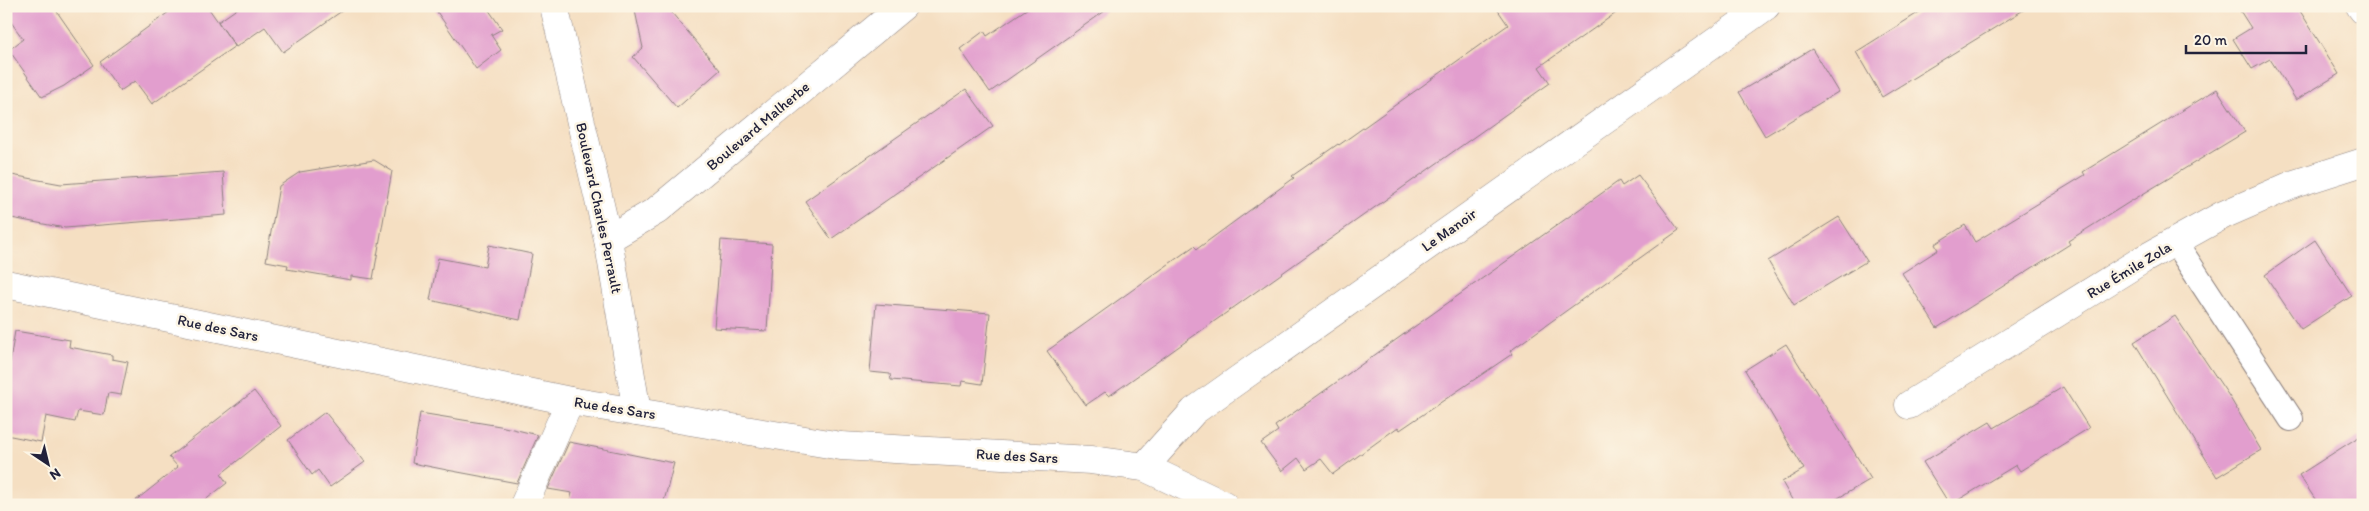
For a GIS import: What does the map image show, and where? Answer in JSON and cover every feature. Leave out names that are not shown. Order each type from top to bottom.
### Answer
[{"type":"street","name":"Boulevard Charles Perrault","points":[[554,6],[608,239],[636,412]]},
{"type":"street","name":"Boulevard Malherbe","points":[[608,239],[656,212],[903,6]]},
{"type":"street","name":"Le Manoir","points":[[1144,467],[1194,411],[1766,6]]},
{"type":"street","points":[[2360,6],[2363,10]]},
{"type":"street","name":"Rue Émile Zola","points":[[1909,405],[2142,260],[2223,215],[2294,184],[2363,162]]},
{"type":"street","name":"Rue des Sars","points":[[6,284],[570,401],[842,446],[1091,460],[1144,467],[1224,505]]},
{"type":"street","points":[[524,505],[570,401]]},
{"type":"lane","points":[[2175,242],[2291,419]]},
{"type":"building","points":[[6,6],[53,6],[94,65],[64,86],[42,97],[9,50],[23,39],[6,15]]},
{"type":"building","points":[[177,6],[207,6],[235,46],[152,104],[135,81],[120,91],[100,62]]},
{"type":"building","points":[[241,6],[349,6],[283,52],[265,27],[236,47],[218,22]]},
{"type":"building","points":[[433,6],[486,6],[502,29],[491,35],[501,50],[476,69]]},
{"type":"building","points":[[634,6],[666,6],[720,70],[677,108],[633,57],[643,48]]},
{"type":"building","points":[[1031,6],[1112,6],[990,92],[960,49],[984,31],[987,36]]},
{"type":"building","points":[[1495,6],[1626,6],[1539,67],[1550,83],[1109,396],[1105,392],[1086,405],[1047,351],[1194,246],[1197,249],[1294,178],[1292,176],[1339,145],[1508,25]]},
{"type":"building","points":[[1929,6],[2030,6],[1882,97],[1856,52]]},
{"type":"building","points":[[2237,6],[2297,6],[2339,74],[2296,100],[2270,59],[2252,69],[2233,39],[2251,28]]},
{"type":"building","points":[[1812,49],[1838,92],[1765,136],[1739,92]]},
{"type":"building","points":[[966,89],[993,126],[831,239],[805,201]]},
{"type":"building","points":[[2217,89],[2245,132],[2068,241],[2070,244],[1937,328],[1902,273],[1938,250],[1935,244],[1965,225],[1975,242],[2085,175],[2083,172]]},
{"type":"building","points":[[374,160],[392,171],[373,279],[351,276],[351,280],[287,269],[288,265],[266,261],[279,186],[300,172]]},
{"type":"building","points":[[223,172],[226,215],[65,228],[6,217],[6,174],[61,184]]},
{"type":"building","points":[[1638,175],[1679,230],[1510,351],[1512,354],[1400,430],[1398,427],[1333,474],[1321,459],[1306,469],[1298,458],[1282,471],[1261,443],[1278,431],[1275,426],[1619,181],[1622,186]]},
{"type":"building","points":[[1839,217],[1867,261],[1794,305],[1768,261]]},
{"type":"building","points":[[721,240],[772,244],[767,331],[714,328]]},
{"type":"building","points":[[2315,240],[2352,296],[2301,329],[2265,275]]},
{"type":"building","points":[[489,245],[532,254],[520,320],[430,300],[438,258],[485,267]]},
{"type":"building","points":[[876,304],[990,313],[982,384],[962,381],[961,386],[891,380],[890,374],[870,372]]},
{"type":"building","points":[[2175,316],[2229,396],[2261,450],[2217,477],[2134,342]]},
{"type":"building","points":[[15,331],[70,340],[69,347],[112,355],[112,359],[128,362],[121,395],[108,393],[104,415],[78,411],[75,422],[46,416],[41,442],[6,435],[6,385]]},
{"type":"building","points":[[1786,344],[1871,479],[1826,505],[1795,505],[1782,482],[1804,469],[1745,370]]},
{"type":"building","points":[[2063,387],[2089,428],[2020,471],[2016,465],[1950,505],[1923,462],[1990,422],[1994,428]]},
{"type":"building","points":[[254,391],[281,426],[221,474],[227,483],[199,505],[130,505],[178,467],[169,457]]},
{"type":"building","points":[[325,412],[365,462],[330,487],[318,470],[312,475],[288,440]]},
{"type":"building","points":[[420,413],[500,426],[538,435],[517,483],[447,470],[412,463]]},
{"type":"building","points":[[2363,434],[2363,505],[2319,505],[2299,475]]},
{"type":"building","points":[[569,442],[674,463],[663,505],[569,505],[572,493],[548,489]]}]
